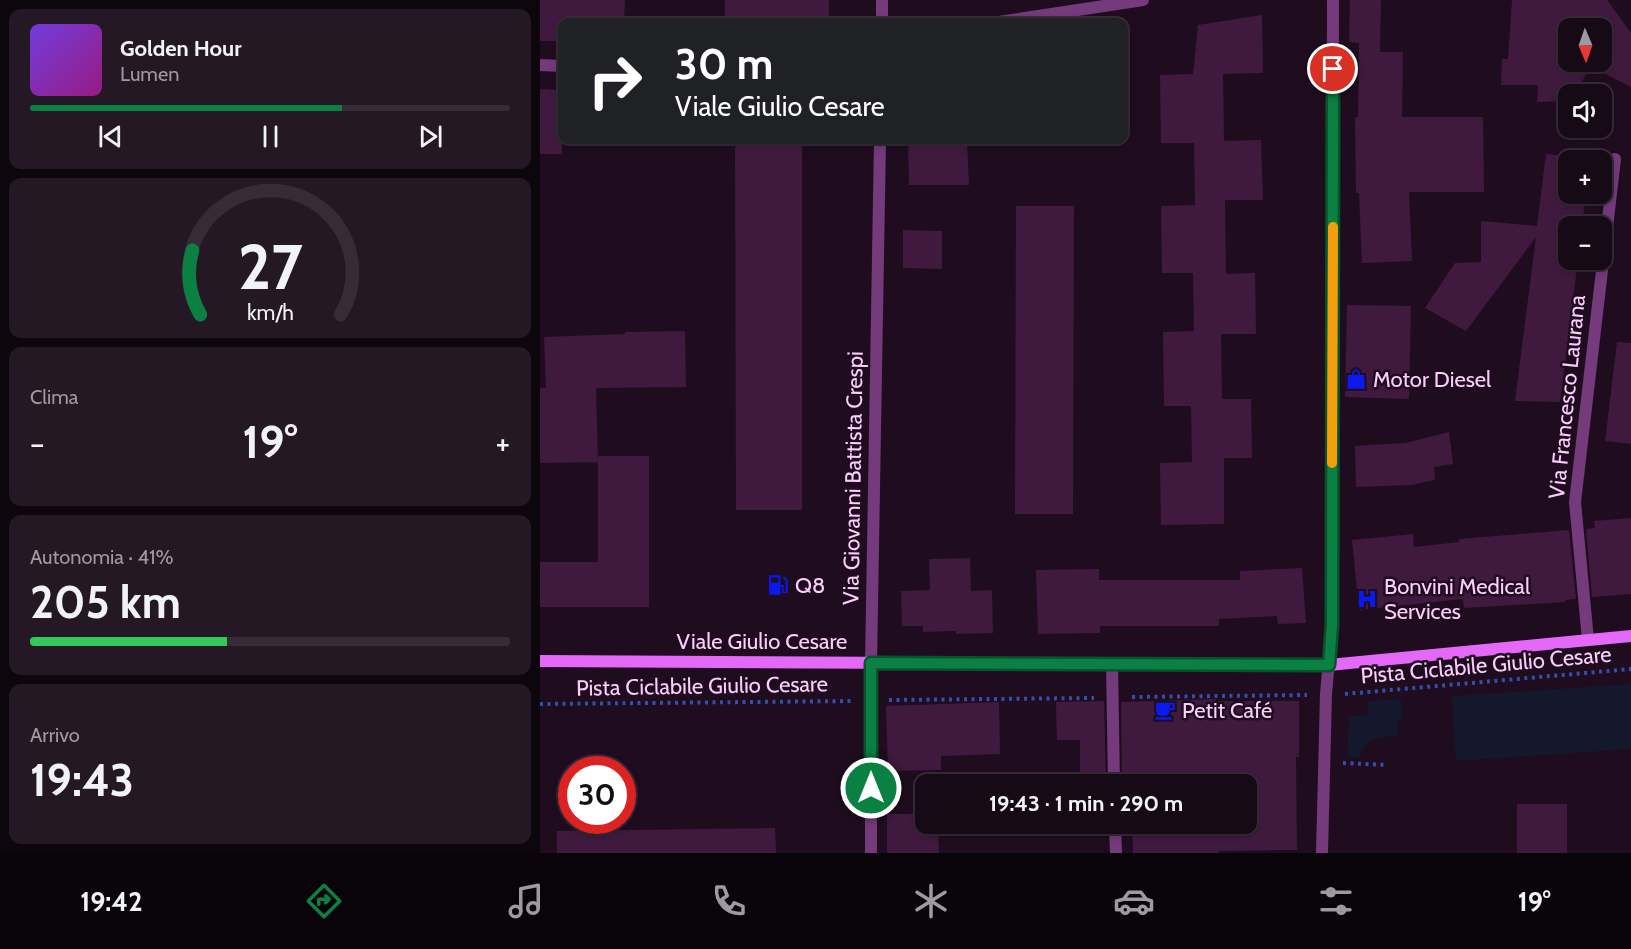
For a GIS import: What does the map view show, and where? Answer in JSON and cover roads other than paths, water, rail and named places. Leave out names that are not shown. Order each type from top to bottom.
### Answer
[{"type":"main road","name":"Viale Giulio Cesare","points":[[540,661],[1329,665],[1631,636]]},
{"type":"street","points":[[882,0],[882,18]]},
{"type":"street","points":[[1025,18],[1143,0]]},
{"type":"street","points":[[1322,853],[1326,694],[1332,625],[1333,0]]},
{"type":"street","points":[[540,65],[558,66]]},
{"type":"street","name":"Via Giovanni Battista Crespi","points":[[871,853],[871,663],[880,144]]},
{"type":"street","name":"Via Francesco Laurana","points":[[1588,640],[1575,502],[1615,159]]},
{"type":"street","points":[[1112,664],[1114,774]]},
{"type":"street","points":[[1115,834],[1116,853]]},
{"type":"place","name":"Motor Diesel","points":[[1356,379]]},
{"type":"place","name":"Q8","points":[[778,585]]},
{"type":"place","name":"Bonvini Medical Services","points":[[1367,599]]},
{"type":"place","name":"Petit Café","points":[[1165,710]]}]
